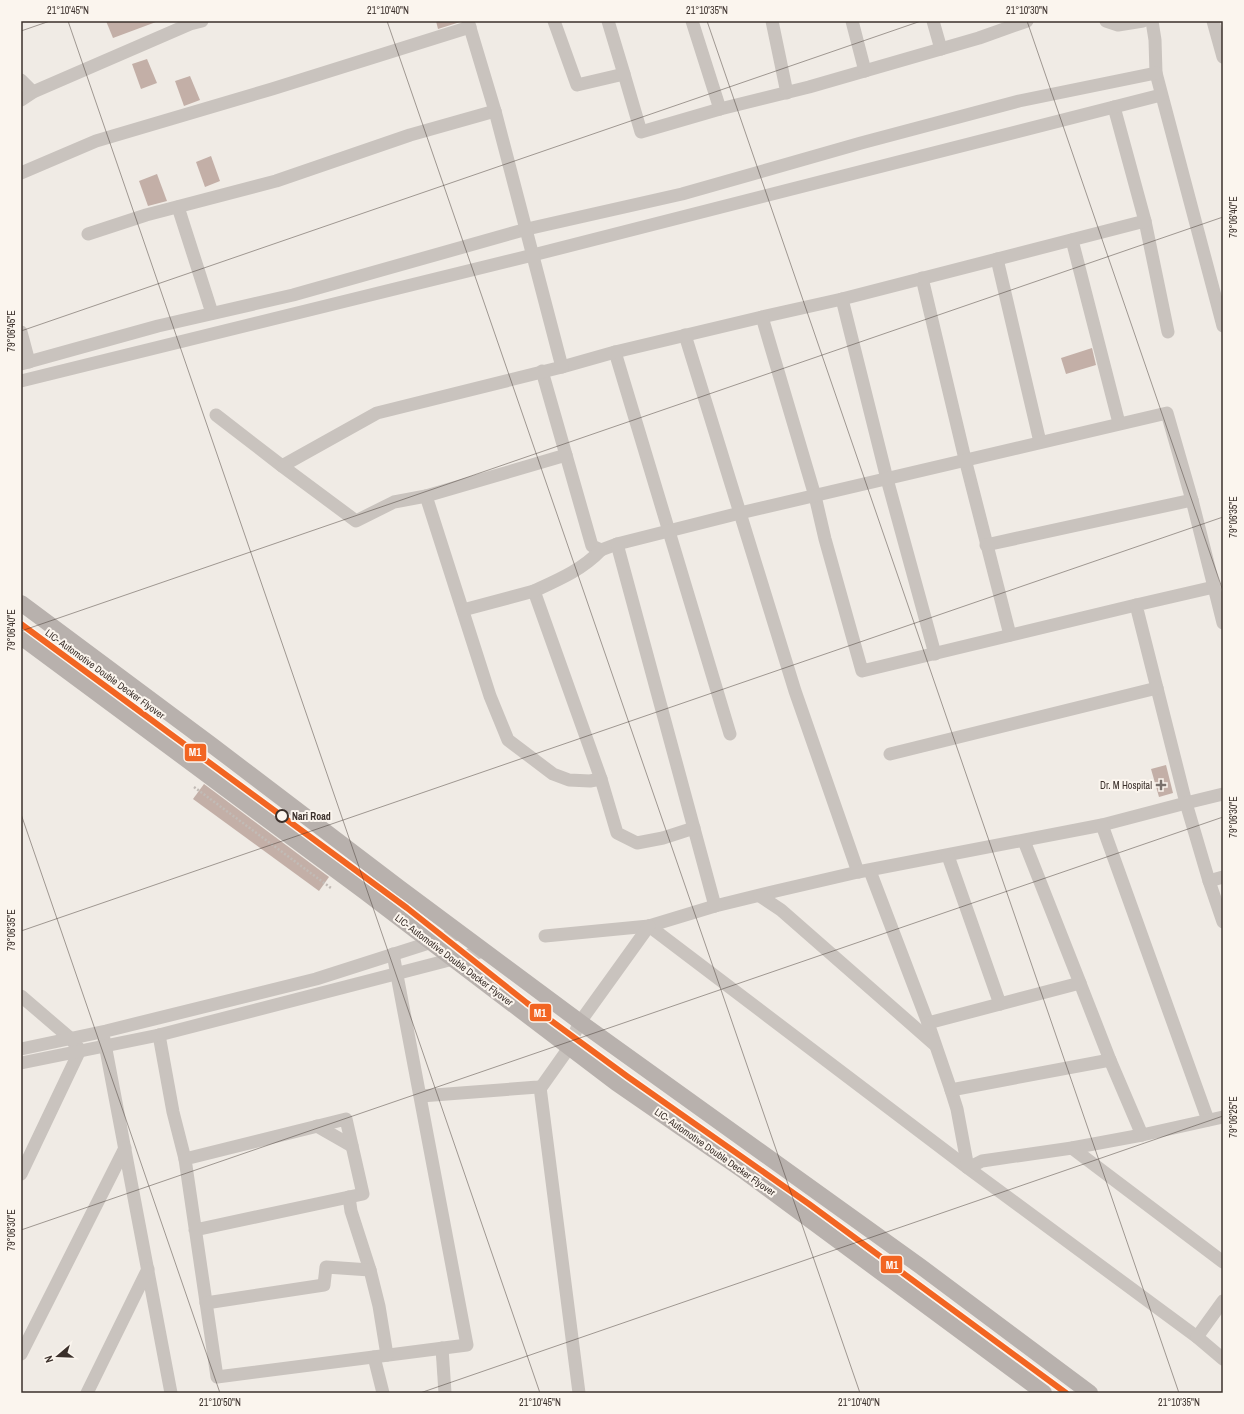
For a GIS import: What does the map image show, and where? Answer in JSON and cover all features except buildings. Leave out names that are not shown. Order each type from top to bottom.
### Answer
[{"type":"main road","points":[[21,604],[213,746],[580,1022],[920,1266],[1085,1393]]},
{"type":"main road","name":"LIC- Automotive Double Decker Flyover","points":[[21,612],[627,1066],[996,1333],[1085,1393]]},
{"type":"main road","name":"LIC- Automotive Double Decker Flyover","points":[[21,637],[365,892],[616,1083],[745,1172],[1044,1393]]},
{"type":"main road","points":[[21,643],[345,883],[566,1052],[1030,1393]]},
{"type":"street","points":[[21,100],[33,92],[190,24],[202,21]]},
{"type":"street","points":[[554,21],[577,85],[624,74]]},
{"type":"street","points":[[608,21],[641,132],[720,109],[787,93],[942,49],[1011,24],[1027,21]]},
{"type":"street","points":[[692,21],[720,109]]},
{"type":"street","points":[[772,21],[787,93]]},
{"type":"street","points":[[852,21],[865,71]]},
{"type":"street","points":[[934,21],[942,49]]},
{"type":"street","points":[[1106,21],[1118,25],[1143,21]]},
{"type":"street","points":[[1152,21],[1155,40],[1156,73],[1161,95],[1223,326]]},
{"type":"street","points":[[1213,21],[1223,57]]},
{"type":"street","points":[[21,172],[96,141],[272,89],[469,24],[495,111],[527,229],[532,255],[562,367]]},
{"type":"street","points":[[21,332],[25,363],[158,326],[293,295],[527,229],[682,194],[860,143],[1019,101],[1156,73]]},
{"type":"street","points":[[21,80],[33,92]]},
{"type":"street","points":[[21,381],[532,255],[1161,95]]},
{"type":"street","points":[[1114,107],[1145,221],[1168,332]]},
{"type":"street","points":[[88,234],[146,215],[276,181],[410,135],[495,111]]},
{"type":"street","points":[[644,203],[651,224]]},
{"type":"street","points":[[178,207],[212,314]]},
{"type":"street","points":[[282,466],[377,413],[684,335],[842,299],[1145,221]]},
{"type":"street","points":[[1072,240],[1120,423]]},
{"type":"street","points":[[997,259],[1040,442]]},
{"type":"street","points":[[922,278],[986,545],[1010,635]]},
{"type":"street","points":[[842,299],[887,479],[935,654]]},
{"type":"street","points":[[762,317],[815,496],[825,539],[862,671],[1214,587]]},
{"type":"street","points":[[684,335],[795,691],[864,872],[928,1023],[957,1109],[968,1168]]},
{"type":"street","points":[[615,352],[730,734]]},
{"type":"street","points":[[542,371],[592,546],[601,550]]},
{"type":"street","points":[[463,610],[534,591],[574,572],[591,561],[601,550],[617,544],[740,512],[815,496],[965,459],[1167,413],[1192,500],[1223,623]]},
{"type":"street","points":[[216,415],[356,521],[394,502],[426,496],[566,455]]},
{"type":"street","points":[[426,496],[490,696],[508,740],[553,774],[569,780],[590,781],[601,779]]},
{"type":"street","points":[[986,545],[1192,500]]},
{"type":"street","points":[[617,544],[715,906]]},
{"type":"street","points":[[534,591],[601,779],[617,833],[636,843],[663,838],[694,828]]},
{"type":"street","points":[[1136,605],[1186,803],[1223,922]]},
{"type":"street","points":[[890,754],[1157,688]]},
{"type":"street","points":[[545,936],[649,926],[715,906],[864,872],[1102,825],[1223,794]]},
{"type":"street","points":[[1102,825],[1208,1120]]},
{"type":"street","points":[[1024,841],[1110,1060],[1142,1135]]},
{"type":"street","points":[[948,856],[1000,1004]]},
{"type":"street","points":[[1209,881],[1223,877]]},
{"type":"street","points":[[760,896],[781,910],[934,1044]]},
{"type":"street","points":[[421,1096],[540,1087],[544,1085],[566,1052],[580,1022],[649,926]]},
{"type":"street","points":[[649,926],[968,1168],[1197,1337],[1223,1359]]},
{"type":"street","points":[[21,1049],[102,1032],[316,979],[460,933]]},
{"type":"street","points":[[21,1063],[159,1035],[484,951]]},
{"type":"street","points":[[159,1035],[172,1112],[185,1159],[217,1377],[467,1345],[394,954]]},
{"type":"street","points":[[928,1023],[1080,983]]},
{"type":"street","points":[[21,996],[70,1038],[80,1050]]},
{"type":"street","points":[[102,1032],[106,1046],[171,1393]]},
{"type":"street","points":[[21,1174],[80,1050]]},
{"type":"street","points":[[951,1090],[1110,1060]]},
{"type":"street","points":[[540,1087],[579,1393]]},
{"type":"street","points":[[968,1168],[982,1161],[1072,1148],[1142,1135],[1223,1117]]},
{"type":"street","points":[[185,1159],[346,1119],[363,1194],[195,1230]]},
{"type":"street","points":[[317,1126],[352,1146]]},
{"type":"street","points":[[21,1354],[125,1148]]},
{"type":"street","points":[[1072,1148],[1223,1262]]},
{"type":"street","points":[[349,1197],[351,1211],[370,1270],[379,1306],[383,1393]]},
{"type":"street","points":[[206,1303],[324,1285],[326,1267],[370,1270]]},
{"type":"street","points":[[87,1393],[148,1269]]},
{"type":"street","points":[[1197,1337],[1223,1301]]},
{"type":"street","points":[[442,1348],[445,1393]]},
{"type":"path","points":[[194,787],[331,888]]},
{"type":"transit line","name":"M1","points":[[21,624],[407,908],[527,1003],[628,1077],[809,1204],[1066,1393]]},
{"type":"place","name":"Dr. M Hospital","points":[[1161,785]]},
{"type":"place","name":"Nari Road","points":[[282,816]]}]
